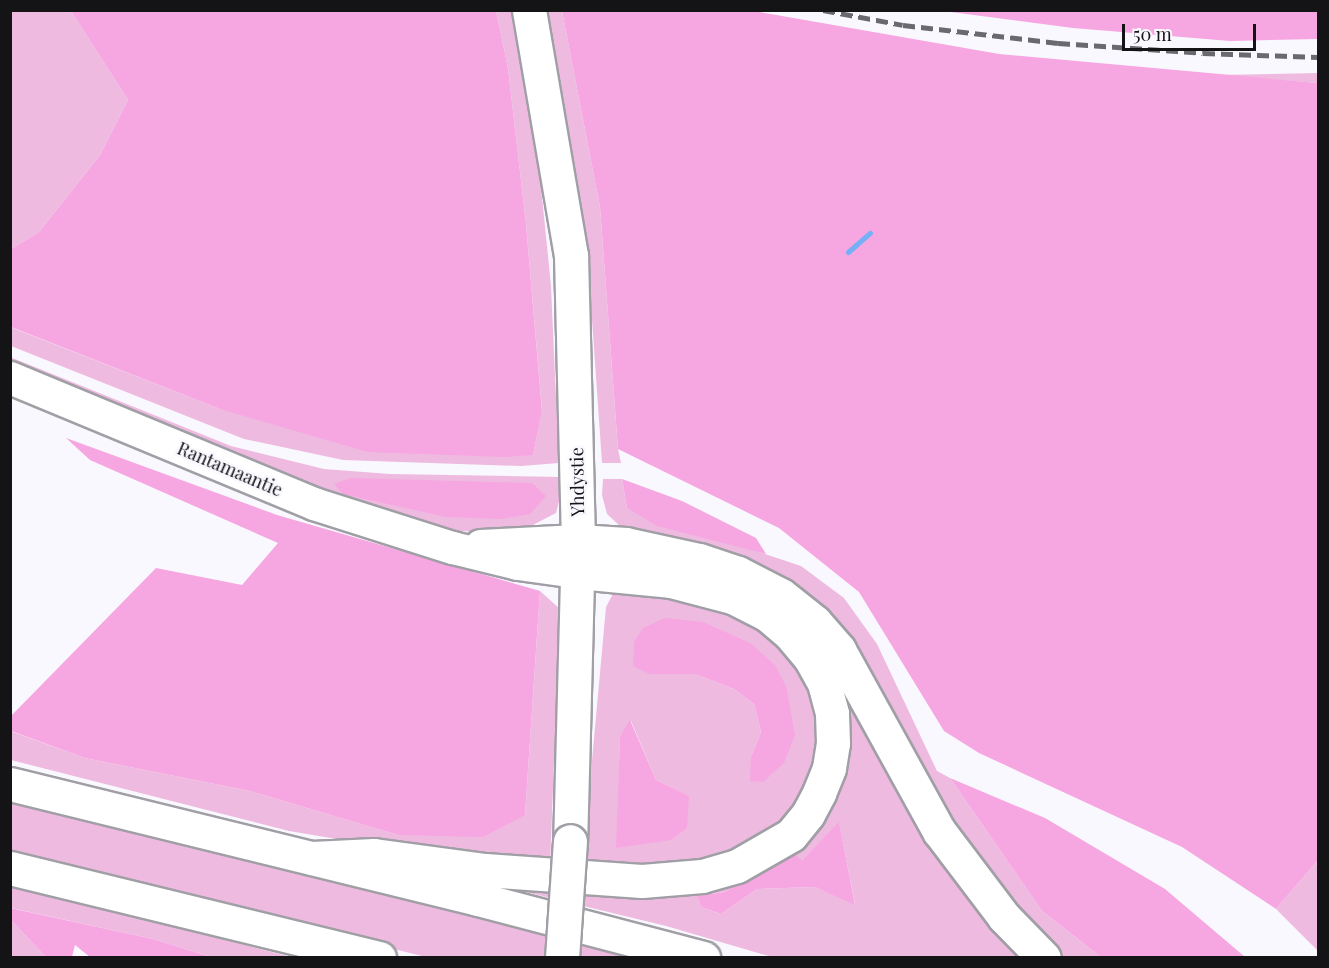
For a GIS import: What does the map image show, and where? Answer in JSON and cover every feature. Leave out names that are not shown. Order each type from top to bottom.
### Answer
[{"type":"highway","name":"Yhdystie","points":[[529,10],[571,255],[578,557],[570,841],[561,957]]},
{"type":"highway","points":[[578,557],[626,544],[699,560],[738,573],[781,594],[815,622],[839,650],[939,831],[1005,917],[1044,957]]},
{"type":"highway","points":[[312,858],[374,855],[485,870],[652,880],[702,876],[736,866],[763,854],[791,835],[808,814],[819,794],[829,768],[833,743],[832,713],[824,683],[810,658],[789,633],[766,614],[732,597],[578,557]]},
{"type":"highway","points":[[10,784],[703,957]]},
{"type":"highway","points":[[10,868],[379,957]]},
{"type":"main road","name":"Rantamaantie","points":[[10,378],[314,504],[453,548],[518,564],[578,557]]},
{"type":"shaded area","points":[[11,11],[71,11],[128,100],[100,155],[39,232],[11,249]]},
{"type":"shaded area","points":[[71,11],[496,11],[508,68],[526,224],[542,411],[533,455],[505,457],[368,452],[220,409],[11,327],[11,249],[39,232],[100,155],[128,100]]},
{"type":"shaded area","points":[[496,11],[511,11],[539,167],[551,286],[559,463],[521,466],[343,460],[244,439],[11,346],[10,327],[220,409],[533,455],[542,410],[526,224],[508,68]]},
{"type":"shaded area","points":[[541,11],[562,11],[600,207],[618,449],[621,463],[602,463],[590,291],[576,193]]},
{"type":"shaded area","points":[[562,11],[754,11],[999,54],[1318,83],[1318,860],[1276,909],[1182,847],[979,753],[944,731],[859,592],[779,528],[618,449],[600,207]]},
{"type":"shaded area","points":[[943,11],[1318,11],[1318,39],[1230,41],[1073,28]]},
{"type":"shaded area","points":[[1318,73],[1318,83],[1218,75]]},
{"type":"shaded area","points":[[10,357],[231,446],[324,469],[390,474],[560,477],[560,498],[556,513],[529,527],[493,532],[457,531],[359,505],[11,367]]},
{"type":"shaded area","points":[[66,438],[277,515],[540,591],[525,815],[483,837],[398,835],[250,791],[85,758],[11,731],[11,716],[156,568],[242,585],[278,543],[90,460]]},
{"type":"shaded area","points":[[351,478],[532,483],[546,496],[530,514],[501,519],[446,517],[343,494],[334,484]]},
{"type":"shaded area","points":[[603,479],[622,479],[627,508],[801,566],[844,598],[877,644],[937,771],[950,778],[1042,911],[1101,957],[1063,957],[1031,929],[969,861],[893,725],[622,528],[607,514],[602,495]]},
{"type":"shaded area","points":[[622,479],[682,501],[756,538],[766,554],[657,526],[627,508]]},
{"type":"shaded area","points":[[649,585],[715,604],[778,632],[823,712],[822,766],[798,808],[755,850],[683,868],[582,870],[606,607],[615,590]],"holes":[[[695,674],[786,686],[751,757],[761,732],[754,704],[734,689]],[[631,721],[656,780],[688,796],[617,848],[620,736]]]},
{"type":"shaded area","points":[[540,591],[560,609],[550,866],[437,856],[289,831],[11,760],[10,731],[85,758],[250,791],[398,835],[525,815]]},
{"type":"shaded area","points":[[665,618],[703,622],[750,643],[775,665],[786,686],[795,735],[784,763],[763,782],[750,781],[751,757],[761,732],[754,704],[734,689],[695,674],[649,674],[633,666],[634,642],[643,628]]},
{"type":"shaded area","points":[[822,645],[1028,957],[772,957],[666,926],[480,881],[652,889],[819,815]],"holes":[[[839,823],[855,904],[815,887],[757,889],[721,914],[701,907],[697,896],[725,892],[802,860]]]},
{"type":"shaded area","points":[[630,720],[656,780],[689,796],[687,828],[671,840],[616,848],[620,736]]},
{"type":"shaded area","points":[[950,778],[1045,818],[1165,889],[1245,957],[1101,957],[1042,911]]},
{"type":"shaded area","points":[[11,797],[642,957],[426,957],[11,853]]},
{"type":"shaded area","points":[[839,822],[855,905],[815,887],[757,889],[721,914],[701,907],[697,896],[725,892],[793,854],[802,860]]},
{"type":"shaded area","points":[[1318,860],[1318,951],[1276,909]]},
{"type":"shaded area","points":[[10,884],[291,957],[211,957],[153,939],[11,908]]},
{"type":"shaded area","points":[[10,908],[153,939],[211,957],[90,957],[75,945],[72,957],[46,957],[11,920]]},
{"type":"shaded area","points":[[11,920],[46,957],[11,957]]},
{"type":"waterway","points":[[848,252],[870,233]]},
{"type":"railway","points":[[823,10],[903,25],[1058,43],[1203,53],[1318,57]]}]
